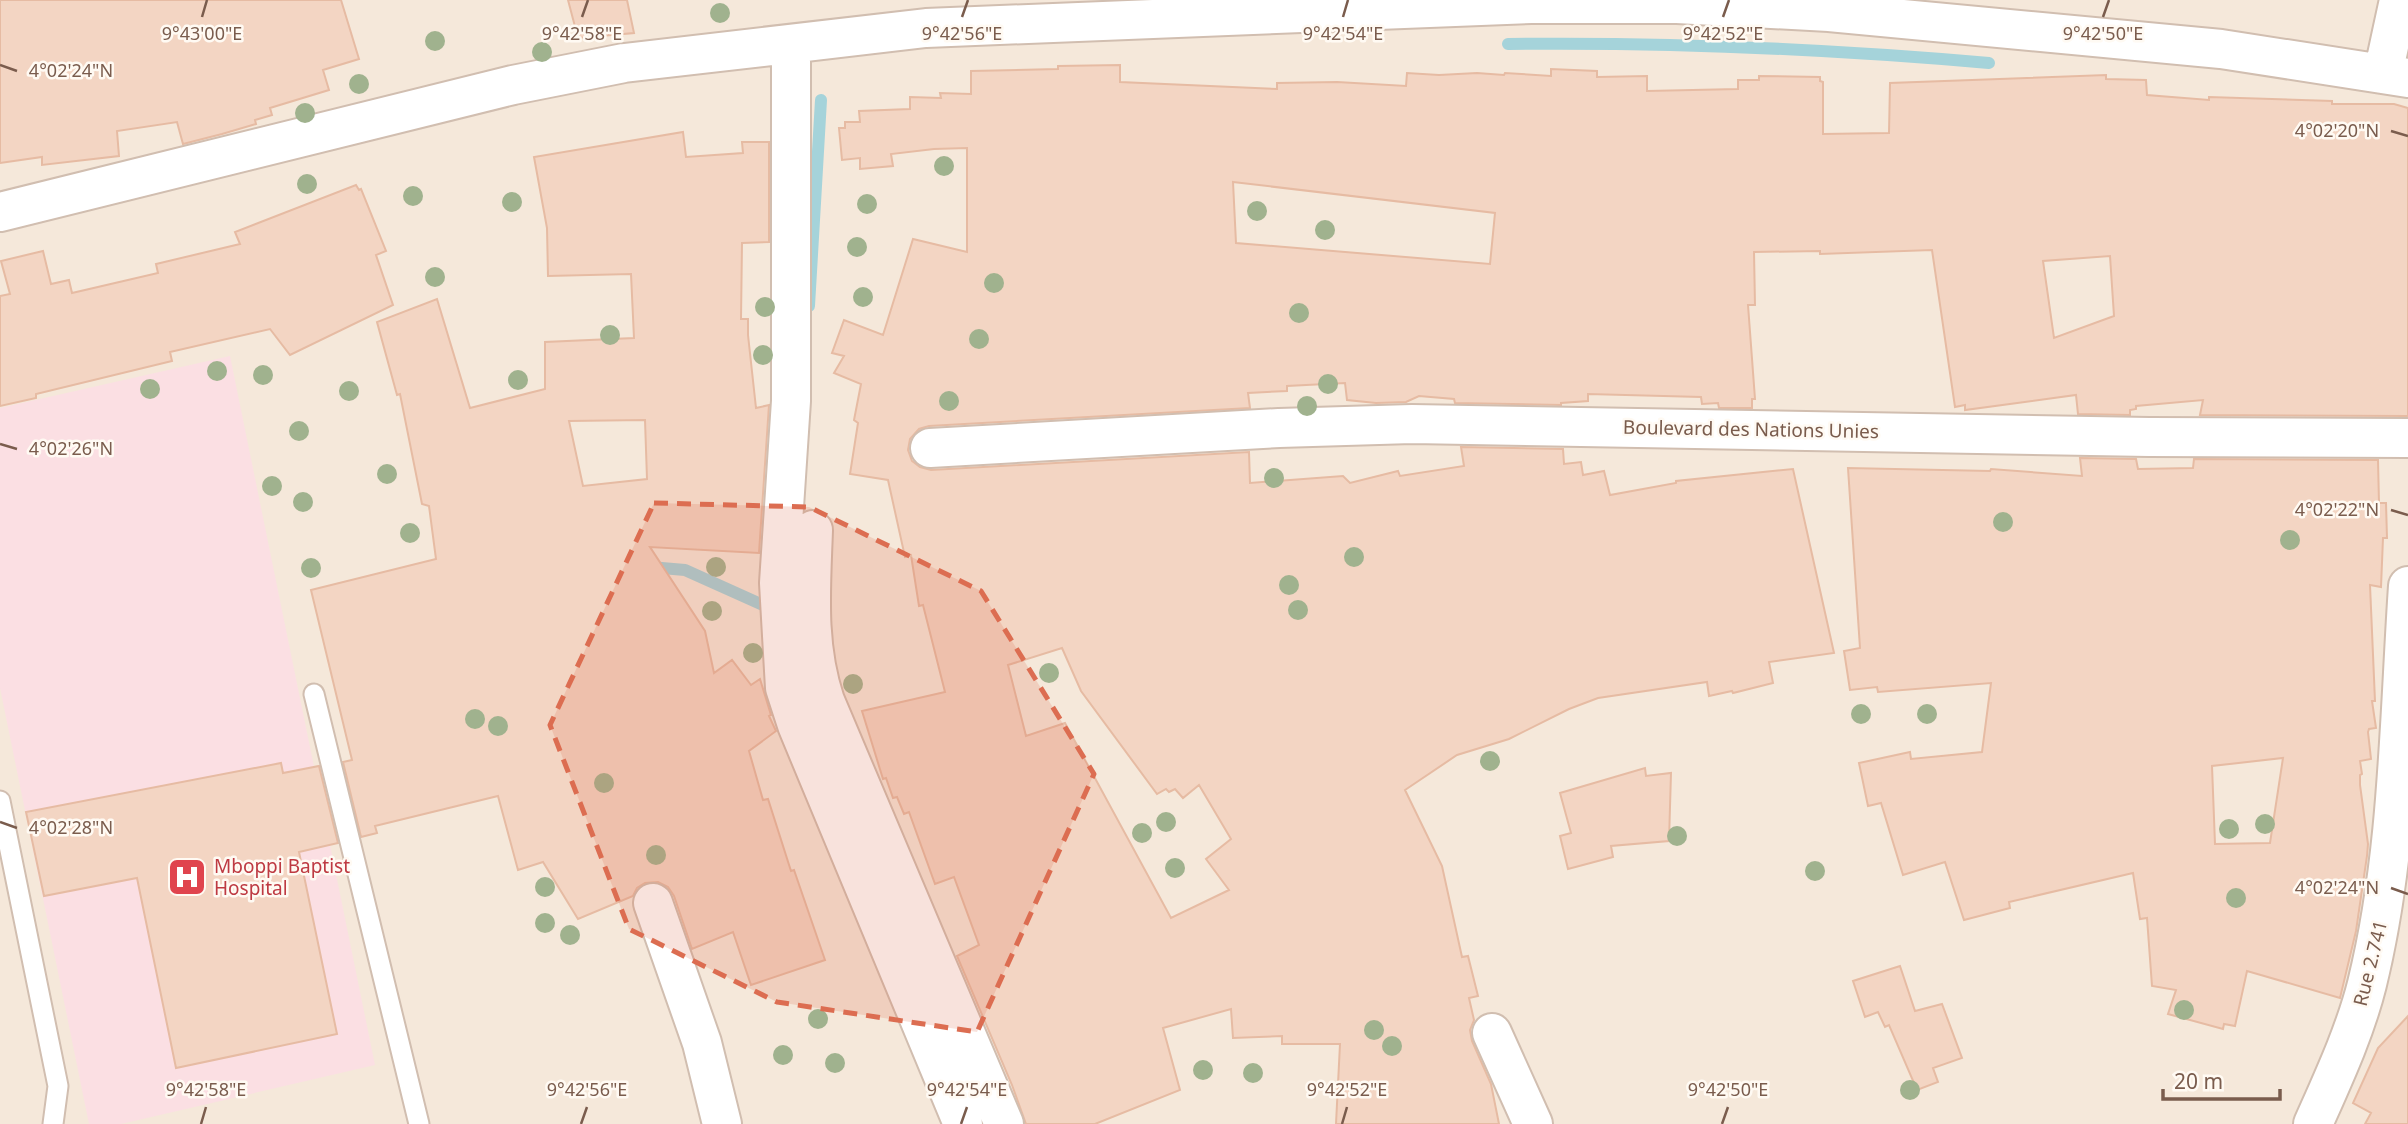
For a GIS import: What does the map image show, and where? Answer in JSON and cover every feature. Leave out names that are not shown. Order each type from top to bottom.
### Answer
[{"type":"street","points":[[0,212],[513,85],[624,63],[926,28],[1531,4],[1677,4],[1829,12],[2221,49],[2395,76],[2399,0]]},
{"type":"street","points":[[791,44],[790,401],[779,583],[785,688],[797,725],[963,1124]]},
{"type":"street","name":"Boulevard des Nations Unies","points":[[930,448],[1279,428],[1412,424],[2149,437],[2408,438]]},
{"type":"street","points":[[813,530],[810,626],[815,674],[1004,1124]]},
{"type":"street","name":"Rue 2.741","points":[[2313,1124],[2354,1025],[2367,986],[2391,944],[2391,856],[2408,586]]},
{"type":"street","points":[[653,903],[702,1043],[722,1124]]},
{"type":"street","points":[[1492,1034],[1533,1124]]},
{"type":"lane","points":[[314,694],[419,1124]]},
{"type":"lane","points":[[0,801],[58,1086],[53,1124]]},
{"type":"highlighted area","points":[[654,503],[809,507],[981,591],[1094,774],[977,1032],[777,1002],[629,929],[550,725]]},
{"type":"shaded area","points":[[0,0],[2408,0],[2408,1124],[0,1124]]},
{"type":"shaded area","name":"Mboppi Baptist Hospital","points":[[230,356],[375,1065],[121,1124],[89,1124],[0,688],[0,408]]},
{"type":"building","points":[[0,0],[341,0],[359,59],[323,70],[329,90],[270,108],[272,115],[255,120],[256,124],[222,134],[183,144],[177,122],[117,131],[119,156],[42,165],[42,157],[0,163]]},
{"type":"building","points":[[568,0],[627,0],[634,33],[578,38]]},
{"type":"building","points":[[1120,65],[1120,82],[1277,89],[1277,83],[1337,82],[1406,86],[1407,73],[1551,76],[1551,69],[1597,71],[1597,77],[1647,76],[1647,91],[1738,89],[1738,80],[1759,80],[1759,76],[1820,77],[1823,82],[1823,134],[1889,133],[1890,83],[2106,75],[2106,79],[2146,80],[2147,95],[2209,100],[2209,97],[2332,101],[2332,104],[2394,104],[2408,108],[2408,416],[2200,415],[2203,400],[2136,406],[2136,409],[2130,410],[2130,415],[2078,414],[2076,395],[1965,410],[1965,405],[1955,407],[1932,250],[1820,254],[1820,251],[1754,252],[1755,305],[1748,305],[1755,399],[1752,399],[1752,408],[1719,408],[1718,403],[1702,404],[1701,397],[1588,394],[1588,401],[1561,405],[1455,403],[1454,399],[1419,396],[1406,402],[1376,403],[1347,400],[1345,383],[1287,386],[1287,391],[1248,393],[1250,408],[929,426],[919,429],[910,439],[908,450],[912,461],[931,470],[1249,452],[1250,483],[1343,476],[1350,483],[1398,471],[1400,476],[1464,466],[1461,447],[1563,449],[1564,464],[1581,462],[1583,475],[1604,471],[1610,495],[1676,481],[1793,469],[1834,653],[1769,662],[1773,683],[1733,693],[1732,691],[1709,696],[1707,682],[1598,698],[1569,709],[1509,739],[1457,755],[1405,790],[1442,866],[1462,957],[1468,956],[1478,996],[1469,998],[1474,1020],[1470,1030],[1472,1041],[1491,1084],[1499,1124],[1336,1124],[1340,1044],[1282,1044],[1282,1036],[1233,1038],[1231,1009],[1163,1028],[1180,1090],[1095,1124],[1026,1124],[957,956],[979,945],[954,877],[935,884],[909,812],[904,814],[897,797],[893,798],[886,778],[883,779],[862,711],[945,692],[923,605],[919,606],[911,555],[905,557],[888,480],[850,474],[858,423],[854,420],[861,384],[834,373],[844,356],[832,353],[844,320],[883,335],[913,239],[967,252],[967,148],[891,154],[893,166],[860,169],[860,158],[842,160],[839,128],[845,128],[845,122],[860,122],[859,111],[910,109],[910,97],[941,98],[940,93],[971,94],[971,71],[1058,69],[1058,66]],"holes":[[[1233,182],[1495,213],[1490,264],[1236,243]],[[2110,256],[2114,316],[2054,338],[2043,261]],[[1062,648],[1081,691],[1157,794],[1166,789],[1169,792],[1175,789],[1183,798],[1199,785],[1231,839],[1206,859],[1229,890],[1171,918],[1065,723],[1026,736],[1008,665]]]},
{"type":"building","points":[[683,132],[686,157],[743,153],[742,142],[769,142],[769,242],[742,243],[741,319],[748,319],[756,408],[769,405],[759,553],[650,547],[705,631],[714,673],[732,660],[751,685],[760,679],[771,715],[769,716],[776,731],[749,751],[763,800],[768,799],[791,871],[794,870],[825,960],[751,985],[733,932],[692,949],[674,896],[668,887],[658,882],[645,883],[637,888],[633,896],[578,919],[543,862],[518,870],[498,796],[375,826],[377,833],[361,837],[343,762],[352,760],[311,590],[436,559],[429,506],[422,504],[400,394],[397,395],[377,322],[437,299],[470,408],[545,389],[545,342],[634,338],[631,274],[548,276],[547,228],[534,157]],"holes":[[[645,420],[647,479],[583,486],[569,421]]]},
{"type":"building","points":[[356,185],[361,189],[386,251],[376,255],[393,305],[290,355],[270,329],[170,352],[172,361],[36,394],[36,398],[0,406],[0,296],[10,294],[1,261],[43,251],[51,284],[69,280],[72,293],[158,273],[156,264],[240,244],[235,232]]},
{"type":"building","points":[[2080,458],[2136,459],[2138,469],[2193,468],[2194,459],[2378,460],[2379,503],[2386,503],[2387,538],[2383,538],[2381,587],[2370,585],[2375,701],[2372,701],[2376,728],[2369,729],[2368,732],[2371,759],[2360,761],[2360,785],[2368,844],[2356,931],[2340,998],[2247,971],[2235,1026],[2224,1024],[2223,1029],[2168,1014],[2176,990],[2152,986],[2147,918],[2140,919],[2133,873],[2009,902],[2010,908],[1964,920],[1945,862],[1903,875],[1881,803],[1868,806],[1859,763],[1910,752],[1911,759],[1982,752],[1991,683],[1878,692],[1877,687],[1850,690],[1844,651],[1860,648],[1848,468],[1991,469],[2082,476]],"holes":[[[2283,758],[2270,843],[2215,844],[2212,766]]]},
{"type":"building","points":[[281,763],[283,773],[319,766],[338,843],[299,852],[337,1034],[176,1068],[137,878],[44,896],[26,812]]},
{"type":"building","points":[[1645,768],[1646,776],[1671,773],[1669,841],[1611,846],[1613,857],[1568,869],[1560,836],[1571,833],[1560,793]]},
{"type":"building","points":[[1900,966],[1915,1011],[1942,1004],[1962,1058],[1933,1068],[1938,1082],[1917,1090],[1889,1025],[1885,1027],[1878,1012],[1865,1017],[1853,981]]},
{"type":"building","points":[[2408,1016],[2408,1124],[2365,1124],[2371,1113],[2353,1103],[2378,1048]]},
{"type":"waterway","points":[[1508,44],[1749,48],[1989,63]]},
{"type":"waterway","points":[[809,306],[821,100]]},
{"type":"waterway","points":[[650,567],[685,570],[774,610]]},
{"type":"place","name":"Mboppi Baptist Hospital","points":[[187,877]]}]
